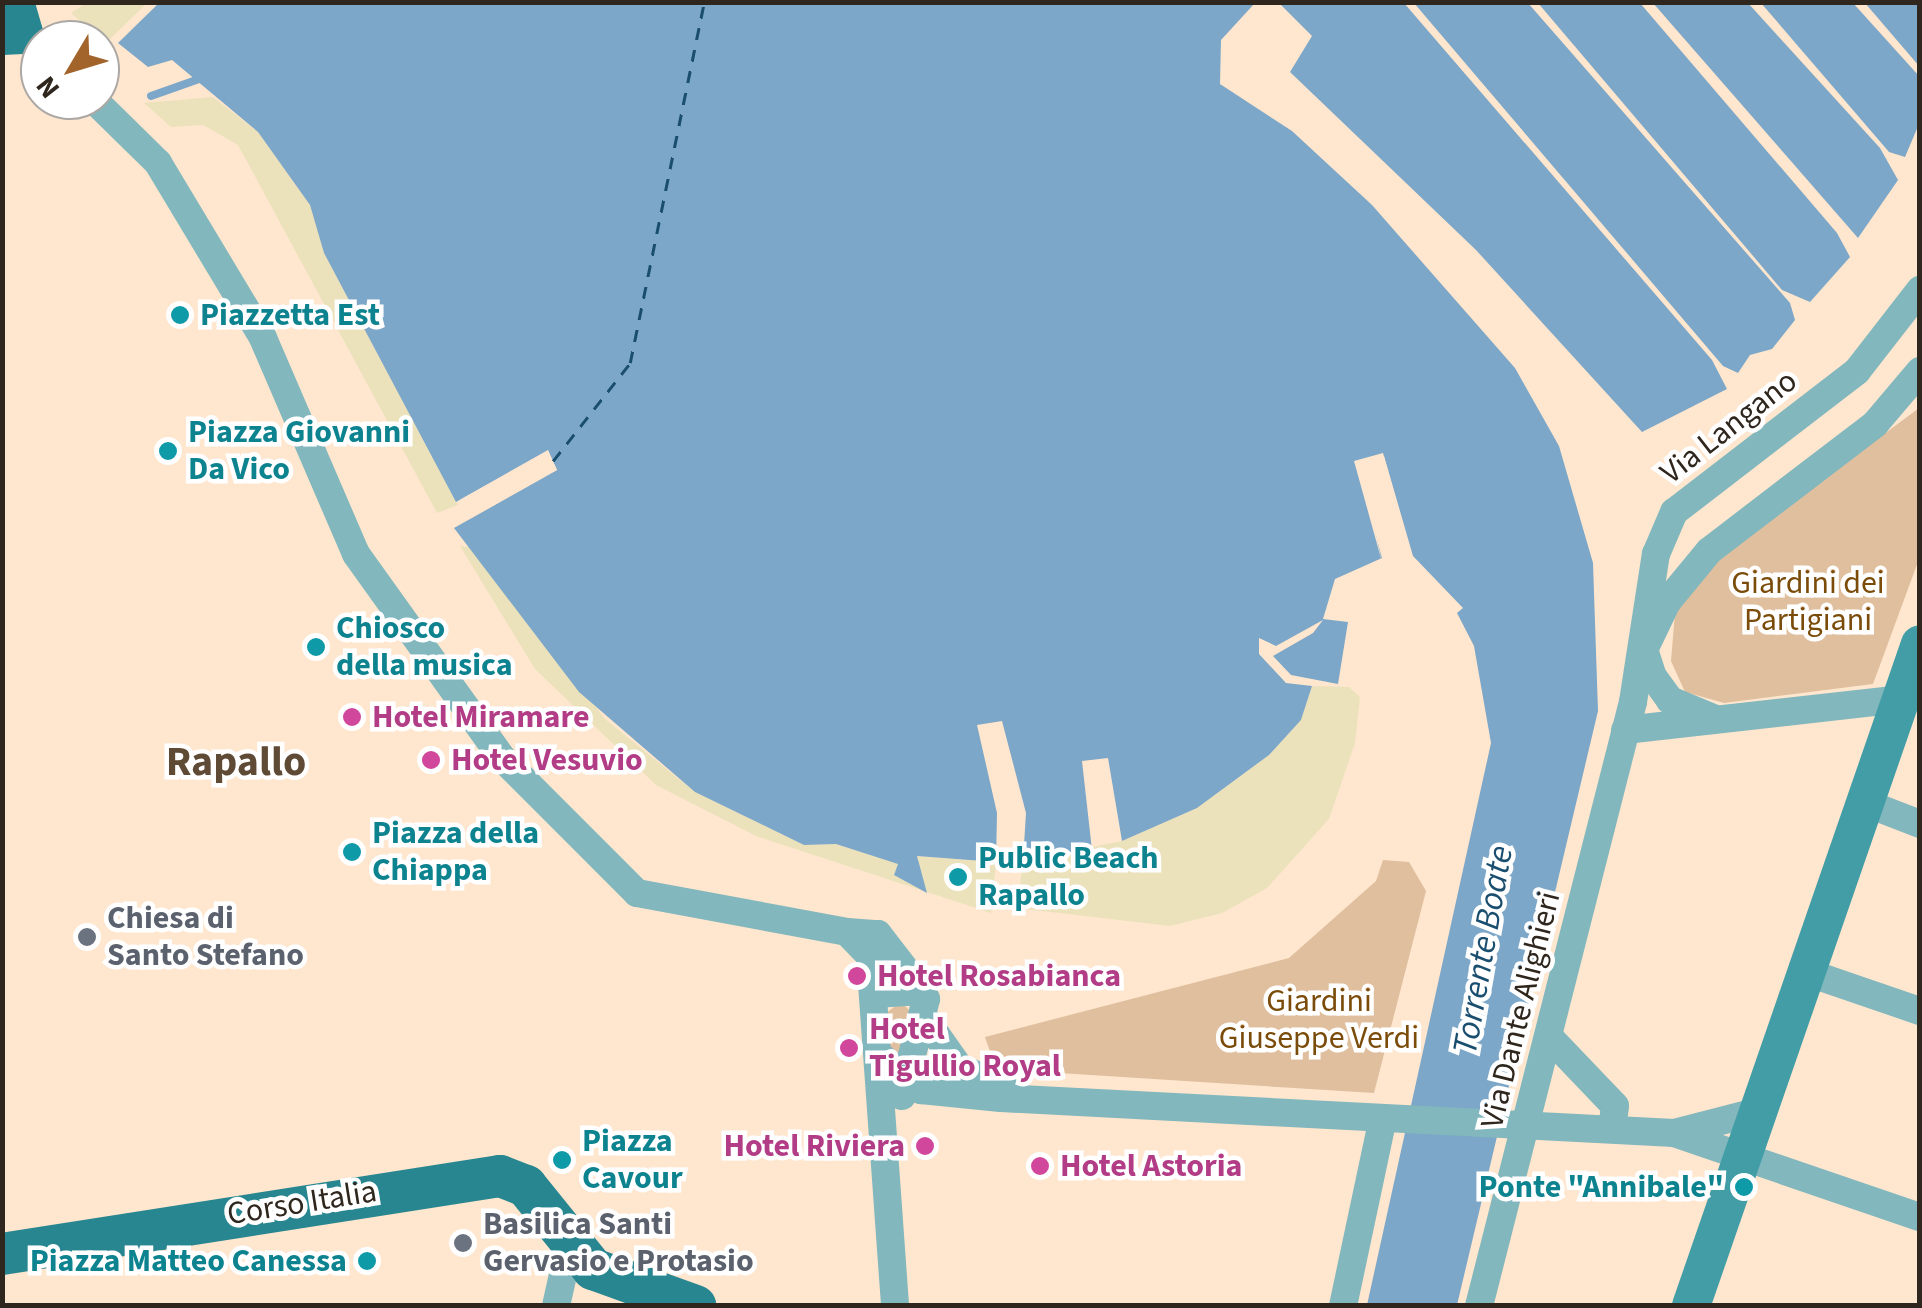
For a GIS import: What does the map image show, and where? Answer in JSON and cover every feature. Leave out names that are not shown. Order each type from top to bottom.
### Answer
[{"type":"main road","points":[[1691,1306],[1752,1112],[1920,644]]},
{"type":"main road","name":"Corso Italia","points":[[2,1254],[491,1176],[526,1186],[569,1248]]},
{"type":"main road","points":[[569,1248],[593,1269],[695,1306]]},
{"type":"street","points":[[114,120],[158,163],[263,338],[356,554],[502,758],[647,898],[878,934],[922,991],[926,1020],[889,1140]]},
{"type":"street","name":"Via Langano","points":[[1625,730],[1644,650],[1648,588],[1674,512],[1858,371],[1920,290]]},
{"type":"street","name":"Via Langano","points":[[1644,650],[1667,602],[1709,551],[1875,424],[1920,371]]},
{"type":"street","points":[[1644,650],[1670,700],[1712,718]]},
{"type":"street","points":[[1625,730],[1900,699]]},
{"type":"street","name":"Via Dante Alighieri","points":[[1480,1306],[1519,1125],[1552,1040],[1625,730]]},
{"type":"street","points":[[1863,802],[1920,824]]},
{"type":"street","points":[[847,932],[870,956],[875,994],[889,1140],[895,1306]]},
{"type":"street","points":[[1803,971],[1920,1011]]},
{"type":"street","points":[[875,994],[922,991]]},
{"type":"street","points":[[926,1020],[970,1076],[1031,1096]]},
{"type":"street","points":[[1552,1040],[1615,1106],[1612,1129]]},
{"type":"street","points":[[880,1055],[907,1083],[1031,1096],[1674,1133],[1752,1112]]},
{"type":"street","points":[[1343,1306],[1394,1118]]},
{"type":"street","points":[[1674,1133],[1736,1160],[1920,1217]]},
{"type":"street","points":[[556,1306],[569,1248]]},
{"type":"green space","name":"Giardini dei Partigiani","points":[[1919,408],[1919,559],[1873,684],[1724,703],[1685,692],[1671,661],[1677,589]]},
{"type":"green space","name":"Giardini Giuseppe Verdi","points":[[1383,860],[1409,862],[1426,891],[1374,1093],[996,1069],[985,1037],[1289,958],[1376,881]]},
{"type":"green space","points":[[901,1002],[911,1012],[902,1058],[888,1053],[886,1013]]},
{"type":"sand","points":[[86,2],[147,3],[120,29],[120,20],[79,20],[71,13]]},
{"type":"sand","points":[[213,97],[258,132],[310,205],[324,253],[458,505],[437,513],[238,145],[203,125],[171,127],[144,103]]},
{"type":"sand","points":[[460,546],[475,548],[605,719],[695,792],[804,845],[836,844],[899,864],[895,875],[926,891],[916,856],[996,862],[991,913],[756,836],[656,785],[535,669]]},
{"type":"sand","points":[[1312,686],[1349,687],[1360,697],[1355,743],[1329,819],[1267,888],[1222,913],[1170,926],[1017,908],[1023,861],[1122,841],[1197,808],[1269,755],[1301,720]]},
{"type":"water","name":"Torrente Boate","points":[[160,2],[1255,3],[1221,40],[1220,84],[1292,131],[1372,205],[1515,368],[1559,446],[1593,563],[1598,711],[1457,1305],[1367,1305],[1491,743],[1474,646],[1457,613],[1463,608],[1413,556],[1384,456],[1356,462],[1382,558],[1335,579],[1323,619],[1348,622],[1338,684],[1291,675],[1273,656],[1313,633],[1323,620],[1276,646],[1259,638],[1259,654],[1286,683],[1312,686],[1301,720],[1269,755],[1197,808],[1122,841],[1108,758],[1082,761],[1092,850],[1023,861],[1026,813],[1002,721],[977,725],[997,813],[996,862],[917,856],[927,893],[894,875],[898,864],[836,844],[804,845],[695,792],[579,692],[454,528],[557,470],[548,451],[456,502],[324,253],[310,205],[258,132],[172,60],[148,67],[120,41]]},
{"type":"water","points":[[1279,3],[1404,3],[1712,360],[1727,389],[1642,432],[1476,250],[1290,72],[1312,36]]},
{"type":"water","points":[[1414,3],[1528,3],[1790,303],[1795,320],[1772,349],[1750,355],[1738,373],[1723,366]]},
{"type":"water","points":[[1538,3],[1640,3],[1837,233],[1850,257],[1810,302],[1782,290]]},
{"type":"water","points":[[1653,3],[1748,3],[1880,148],[1898,180],[1858,238]]},
{"type":"water","points":[[1761,3],[1853,3],[1919,76],[1919,124],[1905,157],[1889,152]]},
{"type":"water","points":[[1865,3],[1919,3],[1919,66]]},
{"type":"pier","points":[[548,450],[557,470],[466,521],[551,468],[546,457],[456,502]]},
{"type":"pier","points":[[1383,453],[1412,555],[1380,461],[1361,465],[1382,562],[1354,461]]},
{"type":"waterway","points":[[151,96],[199,79]]},
{"type":"ferry route","points":[[553,461],[630,363],[704,2]]},
{"type":"place","name":"Piazzetta Est","points":[[180,315]]},
{"type":"place","name":"Piazza Giovanni Da Vico","points":[[168,451]]},
{"type":"place","name":"Chiosco della musica","points":[[316,647]]},
{"type":"place","name":"Hotel Miramare","points":[[352,717]]},
{"type":"place","name":"Hotel Vesuvio","points":[[431,760]]},
{"type":"place","name":"Piazza della Chiappa","points":[[352,852]]},
{"type":"place","name":"Public Beach Rapallo","points":[[958,877]]},
{"type":"place","name":"Chiesa di Santo Stefano","points":[[87,937]]},
{"type":"place","name":"Hotel Rosabianca","points":[[857,976]]},
{"type":"place","name":"Hotel Tigullio Royal","points":[[849,1048]]},
{"type":"place","name":"Hotel Riviera","points":[[925,1146]]},
{"type":"place","name":"Piazza Cavour","points":[[562,1160]]},
{"type":"place","name":"Hotel Astoria","points":[[1040,1166]]},
{"type":"place","name":"Ponte \"Annibale\"","points":[[1744,1187]]},
{"type":"place","name":"Basilica Santi Gervasio e Protasio","points":[[463,1243]]},
{"type":"place","name":"Piazza Matteo Canessa","points":[[367,1261]]},
{"type":"district","name":"Rapallo","points":[[236,762]]}]
